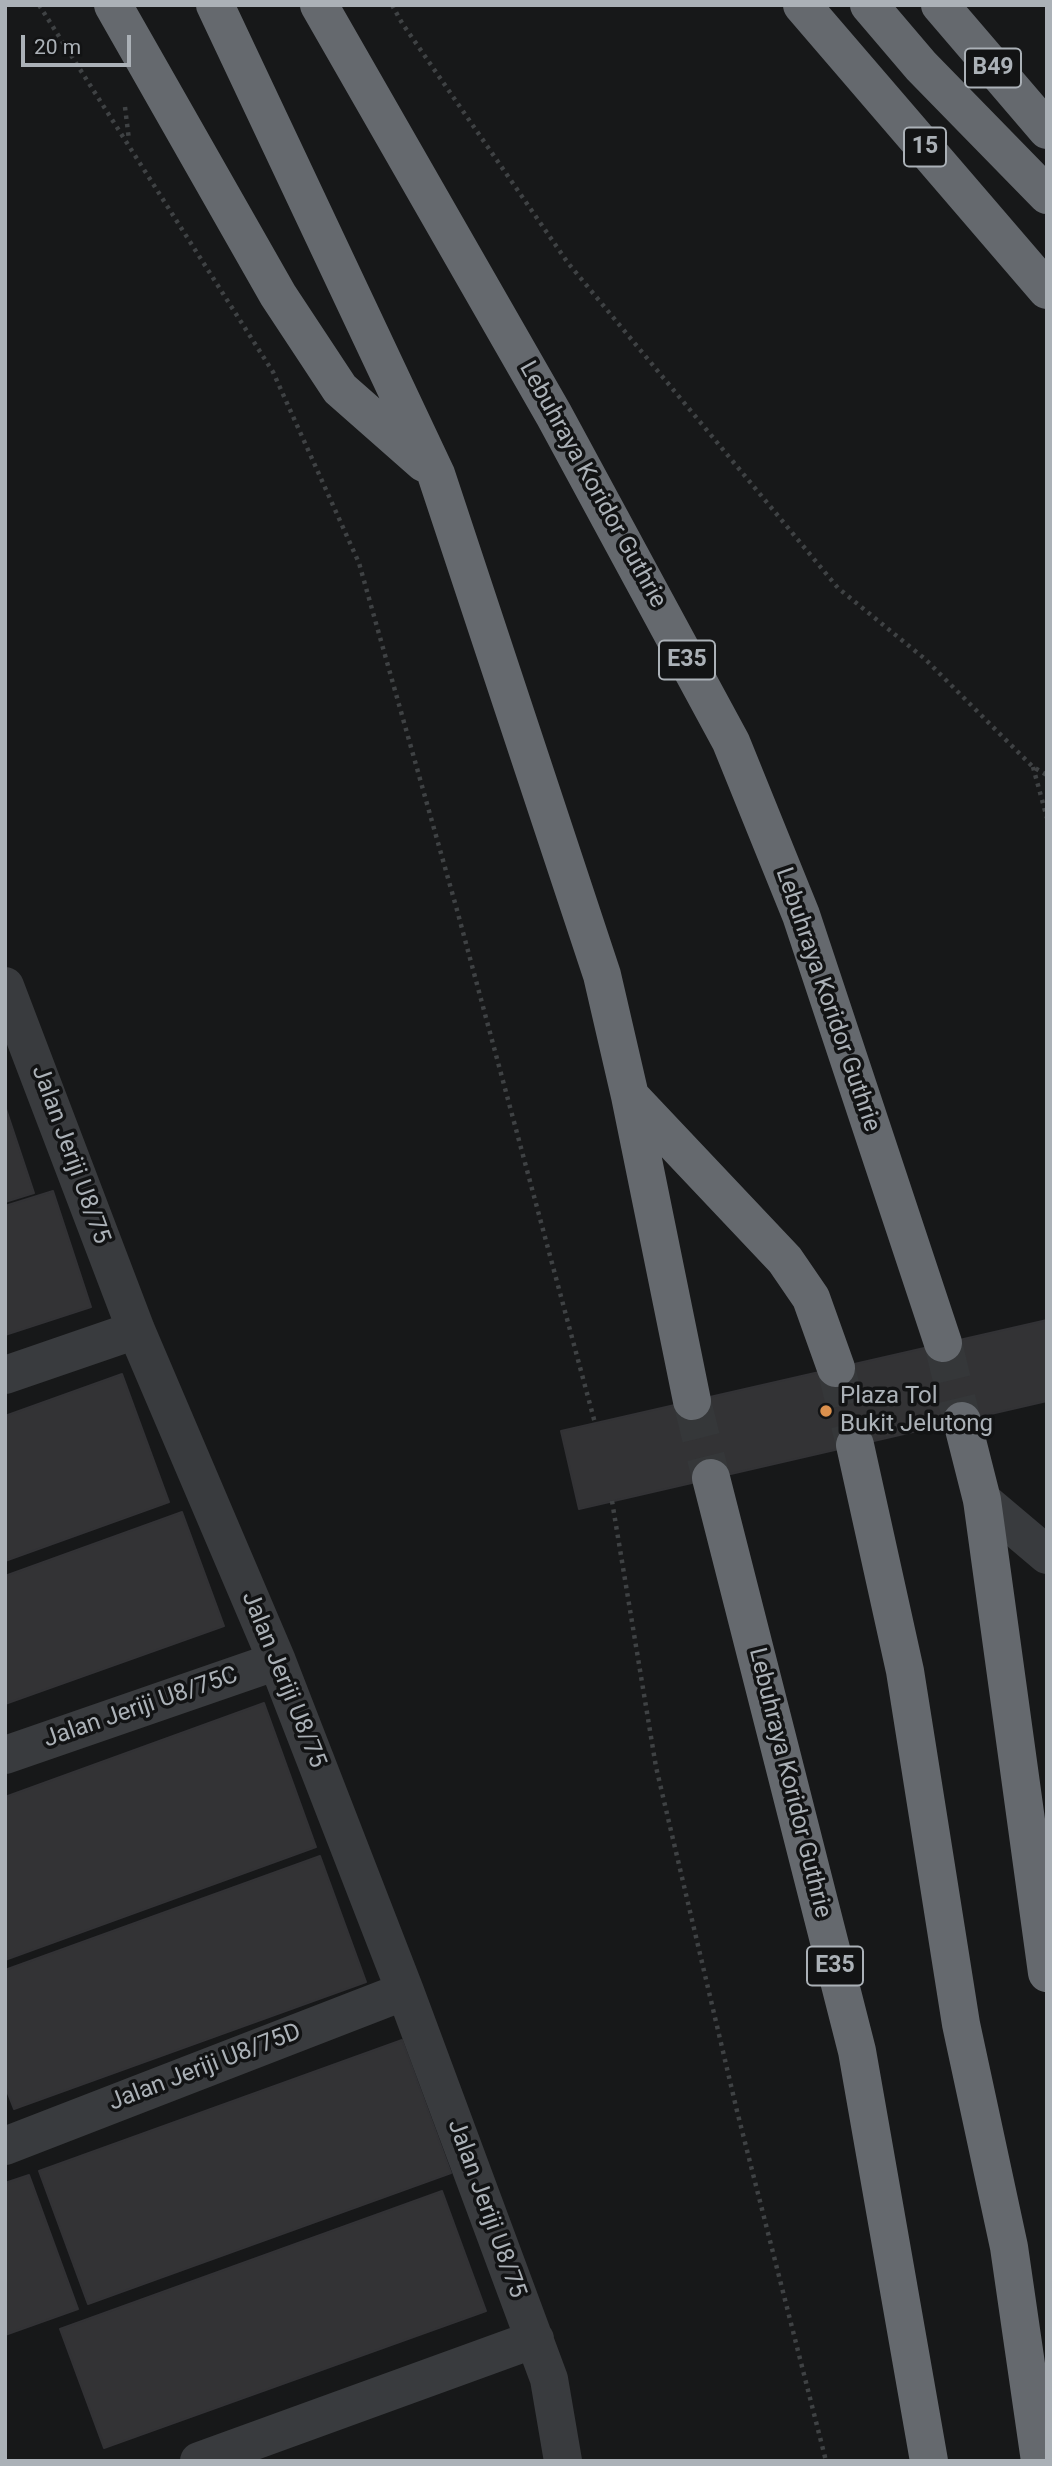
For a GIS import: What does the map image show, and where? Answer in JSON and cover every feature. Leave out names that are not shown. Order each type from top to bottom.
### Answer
[{"type":"highway","points":[[113,5],[278,295],[340,389],[436,474]]},
{"type":"highway","points":[[215,5],[436,474],[602,975],[630,1096],[692,1401]]},
{"type":"highway","name":"Lebuhraya Koridor Guthrie","points":[[319,5],[554,415],[731,742],[801,915],[943,1343]]},
{"type":"highway","name":"15","points":[[802,5],[1047,290]]},
{"type":"highway","name":"15","points":[[869,5],[921,66],[1047,195]]},
{"type":"highway","name":"B49","points":[[940,5],[1047,130]]},
{"type":"highway","points":[[630,1096],[785,1260],[811,1298],[836,1368]]},
{"type":"highway","points":[[962,1421],[982,1500],[1047,1973]]},
{"type":"highway","points":[[855,1445],[905,1671],[961,2024],[1009,2247],[1040,2461]]},
{"type":"highway","name":"Lebuhraya Koridor Guthrie","points":[[711,1478],[857,2051],[929,2461]]},
{"type":"street","name":"Jalan Jeriji U8/75","points":[[9,1006],[135,1330],[277,1661],[405,1990],[549,2379],[563,2461]]},
{"type":"street","points":[[5,1375],[135,1330]]},
{"type":"street","points":[[982,1500],[1047,1555]]},
{"type":"street","name":"Jalan Jeriji U8/75C","points":[[5,1755],[277,1661]]},
{"type":"street","name":"Jalan Jeriji U8/75D","points":[[5,2146],[405,1990]]},
{"type":"street","points":[[199,2461],[534,2340]]},
{"type":"street","name":"Jalan Jeriji U8/75","points":[[540,2461],[549,2379]]},
{"type":"path","points":[[39,5],[273,372],[359,563],[457,910],[595,1423]]},
{"type":"path","points":[[392,5],[568,263],[838,587],[925,659],[1033,766],[1047,775]]},
{"type":"path","points":[[1033,766],[1047,818]]},
{"type":"path","points":[[612,1501],[656,1767],[737,2111],[826,2461]]},
{"type":"building","points":[[5,1106],[34,1193],[5,1202]]},
{"type":"building","points":[[53,1191],[91,1307],[5,1335],[5,1206]]},
{"type":"building","name":"Plaza Tol Bukit Jelutong","points":[[1047,1320],[1047,1401],[579,1509],[561,1431]]},
{"type":"building","points":[[122,1374],[169,1502],[5,1561],[5,1416]]},
{"type":"building","points":[[182,1512],[224,1626],[5,1704],[5,1576]]},
{"type":"building","points":[[264,1703],[316,1847],[5,1960],[5,1797]]},
{"type":"building","points":[[320,1856],[366,1982],[14,2109],[5,2086],[5,1970]]},
{"type":"building","points":[[402,2040],[451,2173],[88,2304],[39,2171]]},
{"type":"building","points":[[29,2175],[78,2309],[5,2335],[5,2183]]},
{"type":"building","points":[[442,2191],[486,2311],[104,2448],[60,2329]]},
{"type":"tunnel","points":[[943,1343],[962,1421]]},
{"type":"tunnel","points":[[836,1368],[855,1445]]},
{"type":"tunnel","points":[[692,1401],[711,1478]]},
{"type":"place","name":"Plaza Tol Bukit Jelutong","points":[[826,1411]]}]
